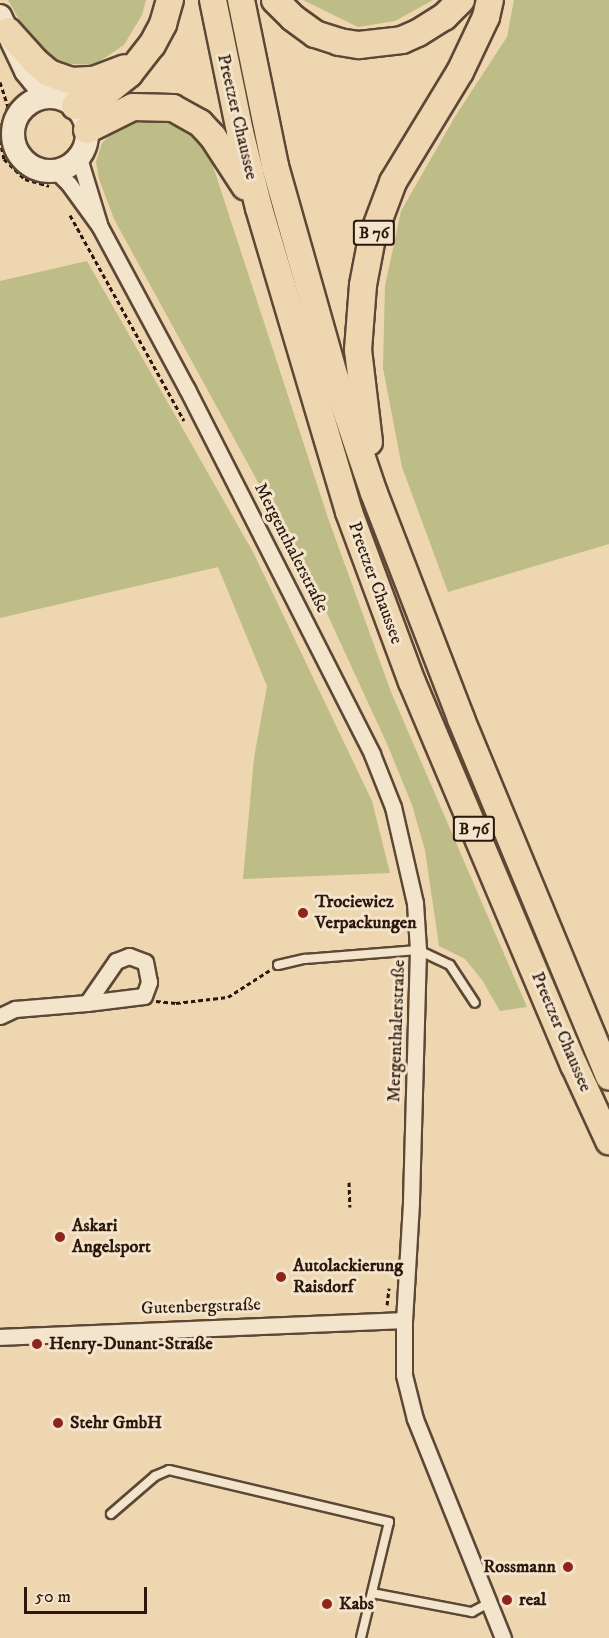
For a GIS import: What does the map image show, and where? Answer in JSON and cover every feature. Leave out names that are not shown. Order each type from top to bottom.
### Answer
[{"type":"highway","points":[[75,106],[111,90],[129,74],[152,45],[163,24],[170,0]]},
{"type":"highway","name":"Preetzer Chaussee","points":[[213,0],[240,132],[259,208],[349,512],[412,682],[574,1065],[609,1141]]},
{"type":"highway","name":"Preetzer Chaussee","points":[[241,0],[275,166],[291,227],[335,378],[374,493],[461,719],[609,1077]]},
{"type":"highway","points":[[275,0],[292,18],[315,34],[339,42],[359,45],[402,40],[418,33],[444,17],[461,0]]},
{"type":"highway","name":"B 76","points":[[374,493],[358,350],[359,317],[367,258],[393,182],[460,72],[486,17],[490,0]]},
{"type":"highway","points":[[3,34],[49,73],[72,81],[94,80],[134,66]]},
{"type":"highway","name":"B 76","points":[[87,130],[133,107],[155,105],[173,108],[187,114],[213,136],[259,208]]},
{"type":"main road","points":[[3,34],[26,71],[47,96]]},
{"type":"main road","points":[[3,34],[23,108]]},
{"type":"main road","points":[[47,96],[62,98],[75,106],[83,117],[87,130],[87,142],[79,158],[56,180],[36,169],[18,153],[13,130],[23,108],[30,102],[47,96]]},
{"type":"street","name":"Mergenthalerstraße","points":[[79,158],[100,227]]},
{"type":"street","name":"Mergenthalerstraße","points":[[56,180],[69,184],[100,227],[192,399],[372,754],[393,807],[415,903],[418,950],[411,1203],[404,1320],[404,1375],[415,1419],[503,1638]]},
{"type":"street","points":[[0,1016],[15,1009],[87,1004],[144,996],[149,982],[145,962],[129,956],[116,961],[87,1004]]},
{"type":"street","name":"Gutenbergstraße","points":[[0,1337],[404,1320]]},
{"type":"lane","points":[[278,965],[305,959],[418,950],[450,965],[475,1002]]},
{"type":"lane","points":[[111,1514],[155,1476],[169,1470],[389,1522],[361,1638]]},
{"type":"lane","points":[[372,1593],[472,1612],[489,1603]]},
{"type":"path","points":[[0,82],[8,106],[0,129]]},
{"type":"path","points":[[0,140],[4,159],[26,179],[56,180]]},
{"type":"path","points":[[66,208],[189,430]]},
{"type":"path","points":[[144,996],[160,1003],[228,997],[278,965]]},
{"type":"path","points":[[349,1182],[350,1208]]},
{"type":"path","points":[[385,1320],[389,1285]]},
{"type":"shaded area","points":[[8,0],[146,0],[142,15],[124,45],[94,65],[52,63],[30,39]]},
{"type":"shaded area","points":[[303,0],[433,0],[395,21],[358,27]]},
{"type":"shaded area","points":[[514,0],[609,0],[609,544],[448,592],[402,467],[383,368],[385,286],[401,211],[456,115],[507,37]]},
{"type":"shaded area","points":[[140,120],[165,122],[183,129],[209,154],[328,518],[391,692],[527,1007],[500,1011],[482,980],[465,959],[439,946],[425,850],[412,805],[388,746],[312,581],[114,219],[99,179],[96,162],[102,143],[116,130]]},
{"type":"shaded area","points":[[87,261],[253,552],[372,801],[390,873],[243,879],[254,758],[267,686],[218,567],[0,618],[0,281]]},
{"type":"place","name":"Trociewicz Verpackungen","points":[[303,913]]},
{"type":"place","name":"Askari Angelsport","points":[[60,1237]]},
{"type":"place","name":"Autolackierung Raisdorf","points":[[281,1277]]},
{"type":"place","name":"Henry-Dunant-Straße","points":[[37,1344]]},
{"type":"place","name":"Stehr GmbH","points":[[58,1423]]},
{"type":"place","name":"Rossmann","points":[[568,1567]]},
{"type":"place","name":"real","points":[[507,1600]]},
{"type":"place","name":"Kabs","points":[[327,1604]]}]
